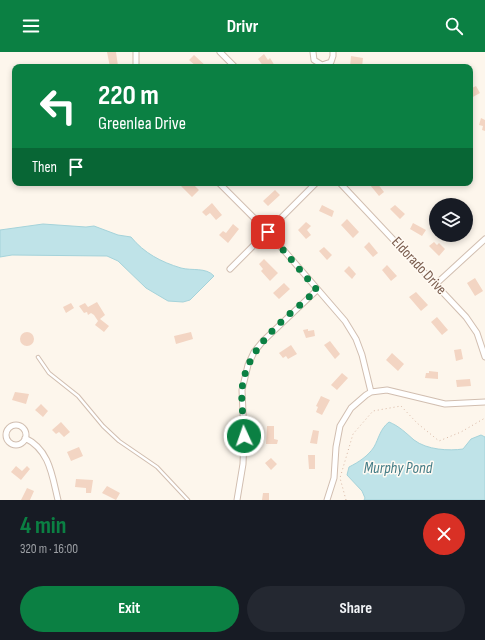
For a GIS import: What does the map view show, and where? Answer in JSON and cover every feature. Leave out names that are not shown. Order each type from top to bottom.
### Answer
[{"type":"street","points":[[136,52],[136,64]]},
{"type":"street","points":[[220,52],[233,64]]},
{"type":"street","points":[[313,52],[314,60],[320,64]]},
{"type":"street","points":[[325,64],[331,62],[333,52]]},
{"type":"street","points":[[222,186],[268,232],[345,321],[356,339],[362,355],[371,392]]},
{"type":"street","points":[[230,269],[313,186]]},
{"type":"street","name":"Eldorado Drive","points":[[343,186],[436,284],[473,326],[477,333],[485,357]]},
{"type":"street","points":[[436,284],[485,240]]},
{"type":"street","points":[[237,500],[243,464],[244,436],[242,390],[248,365],[254,352],[263,341],[317,290]]},
{"type":"street","points":[[327,500],[334,478],[336,448],[340,426],[351,408],[371,392],[387,390],[445,404],[485,402]]},
{"type":"street","points":[[25,438],[33,442],[45,455],[50,467],[58,500]]},
{"type":"lane","points":[[38,357],[49,373],[78,396],[103,426],[119,441],[157,467],[188,500]]},
{"type":"path","points":[[346,500],[340,478],[353,434],[373,411],[401,406],[417,423],[439,441],[461,432],[485,418]]},
{"type":"water","points":[[43,224],[86,227],[94,226],[118,235],[131,237],[141,248],[160,260],[185,269],[207,271],[214,276],[190,300],[183,302],[168,301],[146,288],[118,261],[107,256],[12,255],[0,257],[0,230]]},
{"type":"water","name":"Murphy Pond","points":[[389,422],[419,443],[438,449],[463,449],[471,439],[481,435],[485,437],[485,500],[364,500],[365,498],[362,491],[347,475],[349,467],[360,461],[369,453]]},
{"type":"building","points":[[107,52],[116,52],[118,64],[109,64]]},
{"type":"building","points":[[264,54],[268,60],[270,58],[274,64],[262,64],[258,59]]},
{"type":"building","points":[[194,55],[204,64],[194,64],[189,60]]},
{"type":"building","points":[[351,56],[363,58],[362,64],[350,64]]},
{"type":"building","points":[[476,86],[480,93],[473,97],[473,88]]},
{"type":"building","points":[[481,118],[485,120],[485,131],[482,130],[483,126],[479,125]]},
{"type":"building","points":[[181,186],[195,186],[199,190],[192,197]]},
{"type":"building","points":[[371,186],[379,186],[384,192],[379,196]]},
{"type":"building","points":[[275,190],[280,195],[268,206],[263,201]]},
{"type":"building","points":[[212,203],[222,215],[216,220],[210,213],[206,216],[202,212]]},
{"type":"building","points":[[322,205],[334,211],[332,217],[319,211]]},
{"type":"building","points":[[395,205],[405,214],[400,219],[390,209]]},
{"type":"building","points":[[347,219],[359,232],[353,238],[341,225]]},
{"type":"building","points":[[306,222],[311,226],[307,230],[311,235],[306,239],[298,230]]},
{"type":"building","points":[[413,223],[426,230],[422,236],[410,229]]},
{"type":"building","points":[[233,224],[239,229],[228,243],[219,235],[223,231],[226,233]]},
{"type":"building","points":[[369,242],[378,253],[373,257],[364,247]]},
{"type":"building","points":[[434,242],[437,245],[439,243],[445,249],[439,256],[429,246]]},
{"type":"building","points":[[324,247],[332,255],[327,260],[319,251]]},
{"type":"building","points":[[264,259],[278,273],[270,281],[261,271],[263,269],[259,264]]},
{"type":"building","points":[[387,265],[397,276],[391,281],[382,270]]},
{"type":"building","points":[[349,266],[356,274],[352,279],[344,271]]},
{"type":"building","points":[[475,278],[483,291],[475,296],[467,283]]},
{"type":"building","points":[[284,283],[290,289],[279,299],[273,293]]},
{"type":"building","points":[[416,292],[428,305],[421,311],[409,297]]},
{"type":"building","points":[[97,302],[105,315],[100,319],[109,326],[104,332],[95,325],[98,321],[94,315],[91,313],[88,315],[87,312],[84,313],[79,306],[85,303],[88,307]]},
{"type":"building","points":[[71,303],[74,308],[66,313],[63,307]]},
{"type":"building","points":[[437,317],[448,330],[442,335],[431,322]]},
{"type":"building","points":[[308,329],[308,331],[314,330],[315,336],[306,338],[303,330]]},
{"type":"building","points":[[27,332],[32,334],[34,339],[32,344],[27,346],[22,344],[20,339],[22,334]]},
{"type":"building","points":[[191,332],[193,339],[176,344],[174,336]]},
{"type":"building","points":[[330,341],[340,354],[335,359],[324,345]]},
{"type":"building","points":[[291,345],[297,354],[288,359],[286,356],[283,358],[279,353]]},
{"type":"building","points":[[461,349],[463,359],[456,361],[454,350]]},
{"type":"building","points":[[392,353],[404,364],[398,371],[386,360]]},
{"type":"building","points":[[429,371],[438,372],[438,379],[425,378],[426,373],[429,373]]},
{"type":"building","points":[[342,373],[348,378],[337,390],[331,385]]},
{"type":"building","points":[[470,379],[471,386],[457,387],[456,380]]},
{"type":"building","points":[[15,392],[29,394],[26,404],[12,400]]},
{"type":"building","points":[[321,396],[330,400],[322,415],[316,412],[318,407],[316,406]]},
{"type":"building","points":[[41,404],[48,411],[43,417],[35,410]]},
{"type":"building","points":[[61,422],[70,432],[64,437],[59,432],[56,434],[52,430]]},
{"type":"building","points":[[267,426],[274,426],[274,439],[278,440],[277,444],[266,444]]},
{"type":"building","points":[[313,430],[319,431],[317,444],[310,443]]},
{"type":"building","points":[[79,447],[83,456],[71,461],[67,452]]},
{"type":"building","points":[[308,455],[315,455],[315,469],[309,469]]},
{"type":"building","points":[[271,458],[277,464],[271,470],[265,463]]},
{"type":"building","points":[[16,466],[22,471],[27,466],[30,469],[21,480],[11,472]]},
{"type":"building","points":[[76,479],[93,480],[91,493],[86,493],[86,488],[75,487]]},
{"type":"building","points":[[107,486],[120,493],[116,500],[102,493]]},
{"type":"building","points":[[27,488],[34,491],[30,500],[21,500]]},
{"type":"building","points":[[263,493],[269,493],[269,500],[262,500]]},
{"type":"route","points":[[244,436],[242,390],[246,369],[254,352],[291,313],[317,290],[268,232]]}]
